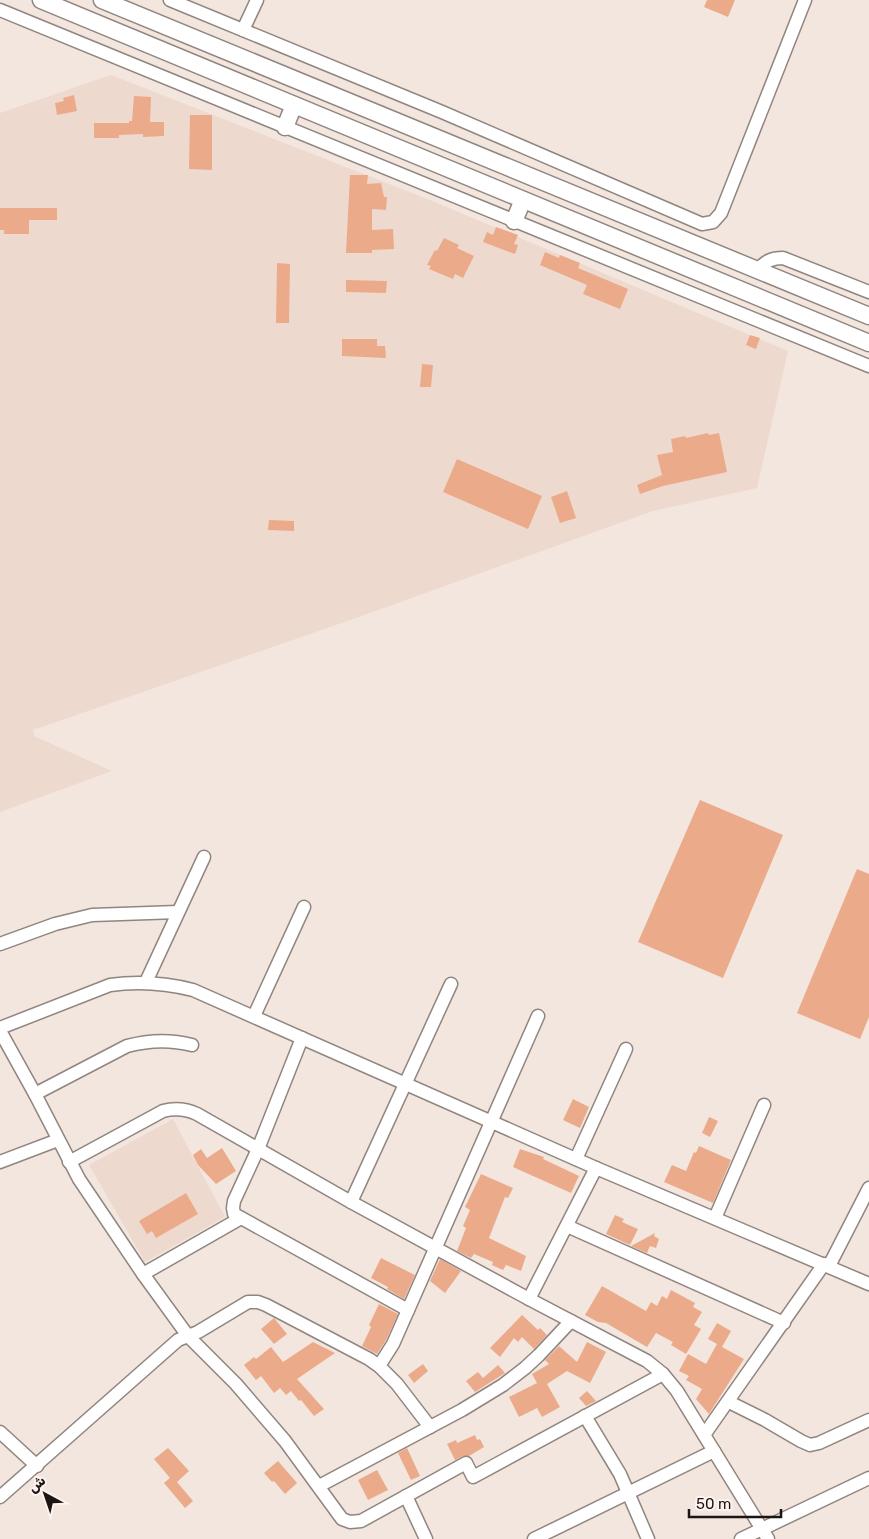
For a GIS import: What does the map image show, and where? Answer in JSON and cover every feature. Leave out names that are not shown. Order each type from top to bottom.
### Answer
[{"type":"main road","points":[[41,0],[869,343]]},
{"type":"main road","points":[[102,0],[869,316]]},
{"type":"main road","points":[[285,127],[294,105]]},
{"type":"main road","points":[[514,221],[523,200]]},
{"type":"street","points":[[170,0],[442,112],[702,224],[707,224],[717,219],[721,213],[805,0]]},
{"type":"street","points":[[244,30],[257,0]]},
{"type":"street","points":[[0,10],[869,366]]},
{"type":"street","points":[[758,270],[771,259],[783,258],[869,292]]},
{"type":"street","points":[[146,982],[204,857]]},
{"type":"street","points":[[254,1016],[304,907]]},
{"type":"street","points":[[0,944],[56,924],[92,915],[178,912]]},
{"type":"street","points":[[663,1374],[473,1477],[466,1463],[361,1521],[350,1522],[339,1516],[319,1486],[260,1411],[188,1336],[143,1274],[69,1162],[36,1094],[0,1030],[110,985],[146,982],[168,984],[193,990],[596,1168],[869,1284]]},
{"type":"street","points":[[351,1202],[451,984]]},
{"type":"street","points":[[379,1366],[393,1344],[538,1016]]},
{"type":"street","points":[[302,1038],[258,1149],[234,1201],[234,1214],[408,1310]]},
{"type":"street","points":[[36,1094],[127,1046],[165,1040],[192,1045]]},
{"type":"street","points":[[576,1159],[626,1049]]},
{"type":"street","points":[[715,1218],[764,1105]]},
{"type":"street","points":[[69,1162],[157,1114],[170,1109],[197,1114],[351,1202],[529,1300],[639,1356],[663,1374],[677,1391],[765,1534]]},
{"type":"street","points":[[0,1162],[58,1140]]},
{"type":"street","points":[[529,1300],[596,1168]]},
{"type":"street","points":[[704,1435],[826,1265],[869,1188]]},
{"type":"street","points":[[143,1274],[241,1218]]},
{"type":"street","points":[[566,1226],[784,1323]]},
{"type":"street","points":[[0,1497],[178,1340],[198,1332],[248,1302],[258,1302],[358,1353],[379,1366],[397,1384],[430,1427]]},
{"type":"street","points":[[319,1486],[462,1410],[515,1377],[540,1355],[571,1321]]},
{"type":"street","points":[[728,1402],[766,1420],[810,1445],[820,1443],[869,1420]]},
{"type":"street","points":[[585,1416],[629,1493],[648,1539]]},
{"type":"street","points":[[0,1432],[37,1466]]},
{"type":"street","points":[[534,1539],[714,1451]]},
{"type":"street","points":[[742,1539],[765,1534],[869,1478]]},
{"type":"street","points":[[406,1496],[426,1539]]},
{"type":"shaded area","points":[[111,75],[430,200],[788,351],[757,488],[653,511],[356,618],[33,729],[34,736],[112,771],[0,812],[0,113]]},
{"type":"shaded area","points":[[173,1119],[225,1217],[145,1262],[89,1165]]},
{"type":"building","points":[[707,0],[735,0],[728,17],[704,7]]},
{"type":"building","points":[[74,95],[77,111],[57,115],[55,103],[64,101],[63,98]]},
{"type":"building","points":[[134,96],[151,97],[150,122],[164,122],[164,136],[143,137],[143,134],[119,135],[119,138],[94,138],[94,123],[129,123],[129,121],[132,121]]},
{"type":"building","points":[[190,115],[212,115],[212,170],[189,169]]},
{"type":"building","points":[[350,175],[368,175],[367,184],[381,183],[384,197],[387,197],[386,210],[372,209],[372,230],[393,229],[394,249],[372,250],[372,253],[346,253]]},
{"type":"building","points":[[0,208],[57,208],[57,220],[29,220],[29,234],[4,234],[4,230],[0,230]]},
{"type":"building","points":[[496,227],[518,235],[514,244],[518,245],[515,254],[483,242],[487,232],[493,235]]},
{"type":"building","points":[[444,238],[459,245],[457,248],[474,256],[463,278],[455,274],[453,279],[429,269],[431,266],[427,265]]},
{"type":"building","points":[[545,252],[559,258],[560,255],[580,263],[578,268],[628,289],[620,309],[583,294],[587,285],[540,265]]},
{"type":"building","points":[[277,263],[290,264],[289,323],[276,323]]},
{"type":"building","points":[[346,280],[387,281],[386,293],[346,292]]},
{"type":"building","points":[[750,335],[760,338],[756,349],[746,345]]},
{"type":"building","points":[[342,339],[377,339],[377,346],[385,346],[386,358],[342,356]]},
{"type":"building","points":[[422,364],[433,365],[431,387],[420,387]]},
{"type":"building","points":[[708,433],[709,435],[719,433],[727,472],[663,486],[640,494],[637,485],[662,475],[657,455],[673,452],[671,439]]},
{"type":"building","points":[[457,459],[542,496],[528,529],[443,492]]},
{"type":"building","points":[[567,491],[576,518],[560,523],[551,497]]},
{"type":"building","points":[[269,520],[294,521],[294,531],[268,530]]},
{"type":"building","points":[[700,800],[783,835],[723,978],[638,942]]},
{"type":"building","points":[[857,869],[869,874],[869,1017],[860,1039],[797,1013]]},
{"type":"building","points":[[573,1099],[589,1107],[580,1128],[563,1120]]},
{"type":"building","points":[[709,1117],[718,1121],[710,1137],[702,1133]]},
{"type":"building","points":[[699,1146],[731,1160],[713,1203],[664,1182],[672,1165],[686,1171],[694,1152],[696,1153]]},
{"type":"building","points":[[222,1148],[236,1171],[216,1184],[198,1165],[193,1155],[201,1149],[207,1158]]},
{"type":"building","points":[[520,1149],[544,1157],[543,1159],[579,1176],[571,1193],[513,1167]]},
{"type":"building","points":[[481,1174],[513,1188],[508,1198],[505,1197],[489,1238],[526,1256],[521,1271],[506,1265],[503,1270],[492,1265],[493,1262],[474,1254],[471,1258],[457,1251],[466,1228],[463,1226],[470,1210],[465,1207]]},
{"type":"building","points":[[186,1193],[198,1214],[156,1238],[152,1231],[147,1234],[139,1221]]},
{"type":"building","points":[[615,1215],[624,1219],[622,1222],[638,1229],[630,1245],[606,1234]]},
{"type":"building","points":[[655,1233],[654,1236],[659,1239],[656,1248],[650,1246],[647,1253],[631,1246]]},
{"type":"building","points":[[381,1258],[415,1275],[404,1299],[387,1289],[388,1287],[371,1278]]},
{"type":"building","points":[[440,1259],[461,1271],[445,1293],[430,1281]]},
{"type":"building","points":[[602,1286],[646,1311],[651,1302],[657,1306],[662,1296],[667,1299],[671,1290],[695,1303],[693,1307],[702,1312],[694,1325],[701,1329],[686,1354],[671,1345],[673,1342],[656,1333],[647,1347],[606,1323],[598,1322],[585,1315]]},
{"type":"building","points":[[379,1304],[398,1314],[377,1354],[362,1346]]},
{"type":"building","points":[[522,1315],[538,1330],[540,1328],[547,1335],[534,1349],[522,1337],[518,1342],[514,1338],[500,1357],[490,1348]]},
{"type":"building","points":[[274,1318],[287,1334],[274,1344],[261,1329]]},
{"type":"building","points":[[717,1323],[731,1331],[722,1347],[744,1359],[709,1414],[696,1399],[702,1389],[686,1380],[689,1376],[679,1371],[688,1354],[706,1364],[717,1344],[708,1339]]},
{"type":"building","points":[[313,1342],[335,1353],[297,1379],[324,1409],[314,1416],[291,1391],[286,1395],[280,1388],[274,1393],[261,1376],[256,1380],[244,1365],[254,1357],[256,1359],[271,1347],[283,1362]]},
{"type":"building","points":[[587,1342],[606,1352],[590,1383],[567,1371],[547,1384],[560,1407],[542,1417],[537,1408],[519,1417],[509,1397],[537,1383],[532,1374],[549,1364],[545,1360],[559,1346],[577,1362]]},
{"type":"building","points":[[423,1364],[428,1371],[414,1383],[408,1375]]},
{"type":"building","points":[[498,1365],[505,1373],[475,1392],[466,1381],[478,1372],[483,1378]]},
{"type":"building","points":[[587,1391],[596,1401],[586,1406],[579,1398]]},
{"type":"building","points":[[475,1435],[477,1440],[480,1439],[484,1447],[469,1456],[463,1456],[455,1460],[447,1444],[456,1440],[457,1443]]},
{"type":"building","points":[[168,1448],[189,1471],[177,1482],[193,1501],[185,1508],[164,1483],[170,1478],[154,1459]]},
{"type":"building","points":[[407,1448],[420,1476],[411,1480],[398,1453]]},
{"type":"building","points":[[278,1461],[297,1483],[285,1494],[264,1473]]},
{"type":"building","points":[[377,1470],[388,1490],[368,1500],[358,1480]]}]
